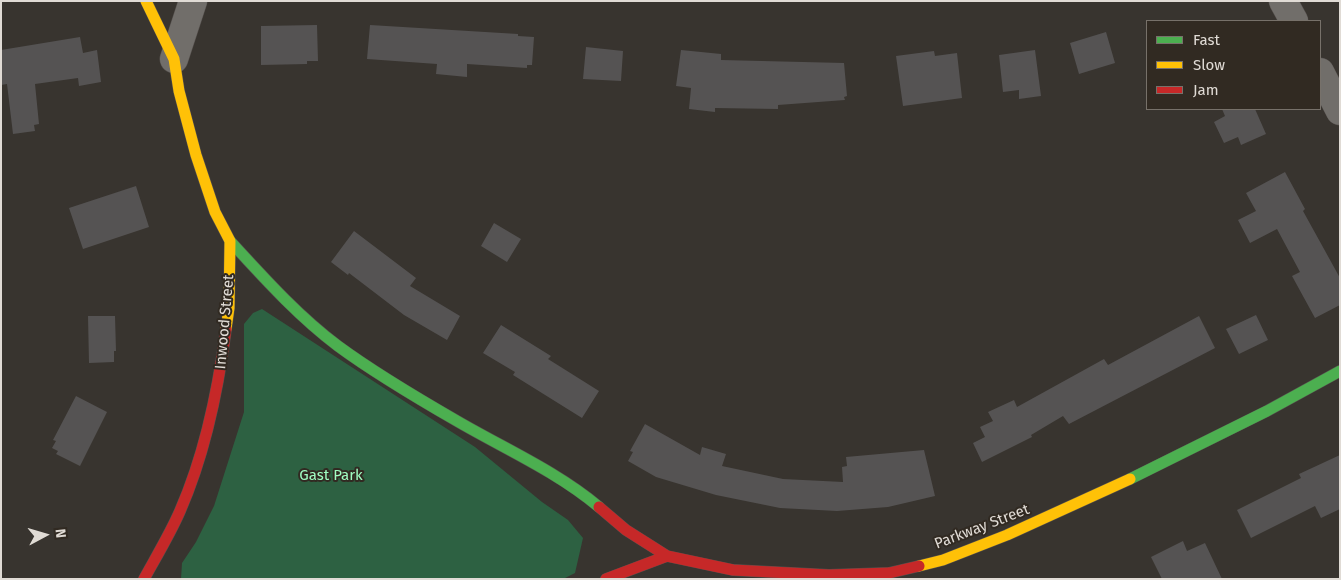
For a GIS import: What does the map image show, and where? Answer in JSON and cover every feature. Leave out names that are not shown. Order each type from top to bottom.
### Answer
[{"type":"street","name":"Inwood Street","points":[[144,579],[180,512],[201,454],[221,370],[229,308],[230,241],[215,212],[196,155],[179,91],[174,59],[146,1]]},
{"type":"street","name":"Inwood Street","points":[[174,59],[193,1]]},
{"type":"street","points":[[1284,1],[1294,20]]},
{"type":"street","points":[[1321,74],[1340,111]]},
{"type":"street","points":[[230,241],[280,296],[338,346],[450,417],[548,471],[588,498],[626,530],[668,556]]},
{"type":"street","name":"Parkway Street","points":[[668,556],[733,570],[829,575],[889,573],[943,560],[1008,536],[1119,485],[1267,411],[1340,371]]},
{"type":"street","points":[[606,579],[668,556]]},
{"type":"green space","name":"Gast Park","points":[[262,309],[475,447],[542,502],[568,520],[583,538],[575,573],[563,579],[181,579],[182,563],[196,542],[214,506],[244,412],[244,324],[253,313]]},
{"type":"building","points":[[317,25],[318,61],[307,61],[307,64],[261,65],[261,26]]},
{"type":"building","points":[[370,25],[518,34],[518,36],[534,37],[532,65],[527,65],[527,68],[467,64],[467,77],[436,74],[437,64],[367,59]]},
{"type":"building","points":[[1106,32],[1115,63],[1079,74],[1070,43]]},
{"type":"building","points":[[80,37],[83,53],[97,50],[101,82],[79,86],[78,78],[35,84],[39,124],[34,125],[35,131],[13,134],[7,84],[1,85],[1,50]]},
{"type":"building","points":[[586,47],[623,51],[621,81],[583,79]]},
{"type":"building","points":[[681,50],[721,54],[721,60],[844,63],[847,96],[844,97],[845,100],[778,105],[778,109],[715,108],[715,112],[689,109],[691,88],[676,86]]},
{"type":"building","points":[[1035,50],[1041,96],[1019,99],[1019,90],[1003,92],[999,55]]},
{"type":"building","points":[[934,51],[935,56],[957,53],[962,98],[903,106],[896,56]]},
{"type":"building","points":[[1222,110],[1255,110],[1266,134],[1241,145],[1238,137],[1224,143],[1214,122],[1225,116]]},
{"type":"building","points":[[1285,172],[1305,209],[1303,211],[1340,278],[1340,305],[1315,318],[1292,276],[1300,272],[1277,229],[1250,243],[1238,220],[1256,211],[1246,193]]},
{"type":"building","points":[[136,186],[149,227],[83,249],[69,208]]},
{"type":"building","points":[[494,223],[521,239],[507,262],[481,246]]},
{"type":"building","points":[[354,231],[416,278],[410,286],[460,316],[447,340],[404,315],[349,273],[348,275],[331,262]]},
{"type":"building","points":[[1256,315],[1268,340],[1239,354],[1226,329]]},
{"type":"building","points":[[88,316],[115,316],[116,351],[114,351],[114,362],[89,363]]},
{"type":"building","points":[[1199,316],[1215,348],[1069,424],[1063,416],[1031,435],[1032,437],[982,462],[973,443],[985,437],[980,427],[993,421],[988,412],[1014,400],[1017,407],[1104,359],[1108,365]]},
{"type":"building","points":[[501,325],[551,356],[548,359],[599,391],[582,418],[513,375],[515,372],[483,353]]},
{"type":"building","points":[[76,396],[107,412],[80,466],[56,454],[58,451],[52,448],[56,441],[53,440]]},
{"type":"building","points":[[645,424],[700,455],[702,447],[726,454],[722,466],[783,479],[843,482],[842,467],[847,466],[846,457],[924,450],[935,496],[888,507],[837,511],[780,508],[716,495],[656,477],[628,461],[633,452],[630,451]]},
{"type":"building","points":[[1340,455],[1340,509],[1321,518],[1315,506],[1251,538],[1237,510],[1301,478],[1299,474]]},
{"type":"building","points":[[1183,541],[1187,551],[1205,543],[1222,579],[1162,579],[1151,557]]},
{"type":"traffic: fast","points":[[230,241],[295,309],[338,346],[412,395],[548,471],[599,507]]},
{"type":"traffic: fast","points":[[1130,479],[1267,411],[1340,371]]},
{"type":"traffic: slow","points":[[146,1],[174,59],[179,91],[196,155],[215,212],[230,241],[229,308],[226,329]]},
{"type":"traffic: slow","points":[[919,566],[943,560],[1007,535],[1130,479]]},
{"type":"traffic: jam","points":[[144,579],[176,520],[197,467],[215,399],[226,329]]},
{"type":"traffic: jam","points":[[599,507],[626,530],[667,556]]},
{"type":"traffic: jam","points":[[606,579],[667,556],[733,570],[829,575],[889,573],[919,566]]}]
